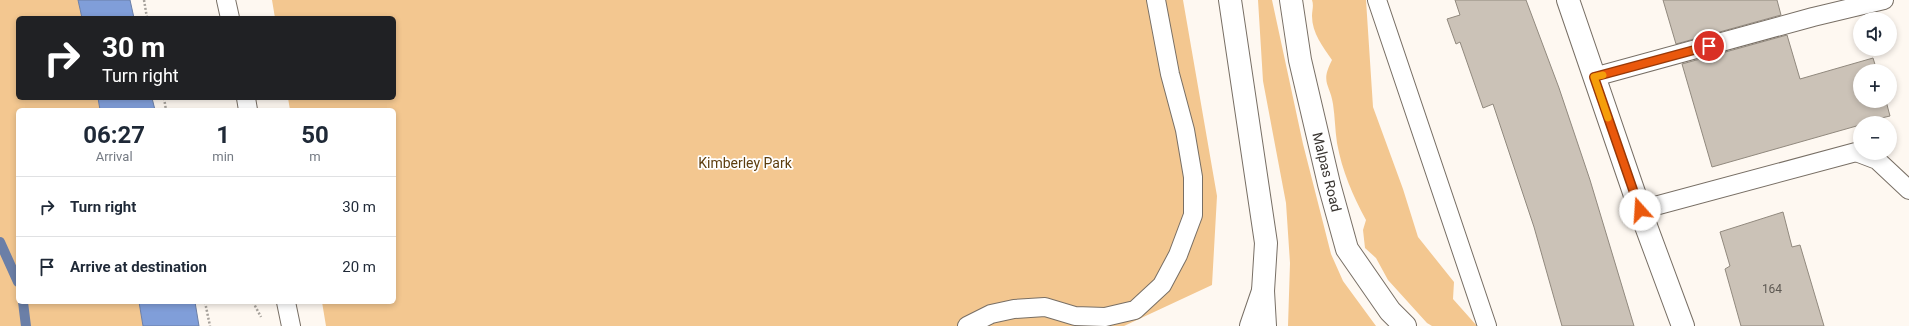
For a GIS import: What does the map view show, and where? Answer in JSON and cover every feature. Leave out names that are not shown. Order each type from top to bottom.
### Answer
[{"type":"main road","points":[[1230,0],[1266,243],[1263,291],[1265,326]]},
{"type":"main road","name":"Malpas Road","points":[[1291,0],[1300,60],[1329,184],[1347,249],[1390,311],[1405,326]]},
{"type":"main road","points":[[1568,0],[1640,210],[1683,326]]},
{"type":"main road","points":[[1251,326],[1263,291]]},
{"type":"lane","points":[[226,0],[230,16]]},
{"type":"lane","points":[[967,326],[991,314],[1014,309],[1045,307],[1075,316],[1104,317],[1135,310],[1162,285],[1178,255],[1193,215],[1193,177],[1185,130],[1170,74],[1156,0]]},
{"type":"lane","points":[[1377,0],[1487,326]]},
{"type":"lane","points":[[1594,77],[1813,17],[1884,0]]},
{"type":"lane","points":[[1640,210],[1856,152],[1877,160],[1909,190]]},
{"type":"lane","points":[[286,304],[291,326]]},
{"type":"path","points":[[144,0],[148,16]]},
{"type":"path","points":[[205,304],[210,326]]},
{"type":"path","points":[[254,304],[263,320]]},
{"type":"green space","points":[[0,0],[78,0],[82,16],[16,16],[16,100],[98,100],[100,108],[16,108],[16,304],[139,304],[143,326],[0,326]]},
{"type":"green space","name":"Kimberley Park","points":[[272,0],[1183,0],[1217,196],[1212,285],[1124,326],[326,326],[322,304],[396,304],[396,108],[290,108],[288,100],[396,100],[396,16],[275,16]]},
{"type":"green space","points":[[1258,0],[1272,0],[1303,144],[1331,254],[1343,281],[1376,326],[1288,326],[1290,263],[1286,203],[1263,81]]},
{"type":"green space","points":[[1312,0],[1366,0],[1373,107],[1403,189],[1418,237],[1454,282],[1453,299],[1477,326],[1432,326],[1427,323],[1388,280],[1376,258],[1365,248],[1363,230],[1366,220],[1348,183],[1337,143],[1332,97],[1326,79],[1328,68],[1332,60],[1319,40],[1312,22]]},
{"type":"water","points":[[78,0],[130,0],[134,16],[82,16]]},
{"type":"water","points":[[98,100],[152,100],[154,108],[100,108]]},
{"type":"water","points":[[139,304],[195,304],[199,326],[143,326]]},
{"type":"building","points":[[1455,0],[1526,0],[1559,88],[1590,180],[1634,326],[1562,326],[1534,227],[1493,104],[1483,108],[1460,42],[1456,44],[1447,19],[1460,15]]},
{"type":"building","points":[[1663,0],[1777,0],[1781,15],[1676,44]]},
{"type":"building","points":[[1787,35],[1800,79],[1873,58],[1875,64],[1853,64],[1853,108],[1888,108],[1890,116],[1853,116],[1853,127],[1712,167],[1682,64]]},
{"type":"building","points":[[1783,212],[1792,247],[1800,245],[1824,326],[1741,326],[1725,269],[1730,266],[1720,232]]},
{"type":"waterway","points":[[0,242],[16,278]]},
{"type":"waterway","points":[[23,304],[26,326]]},
{"type":"slow traffic","points":[[1603,75],[1594,77],[1608,118]]},
{"type":"route","points":[[1640,210],[1594,77],[1709,46]]}]
